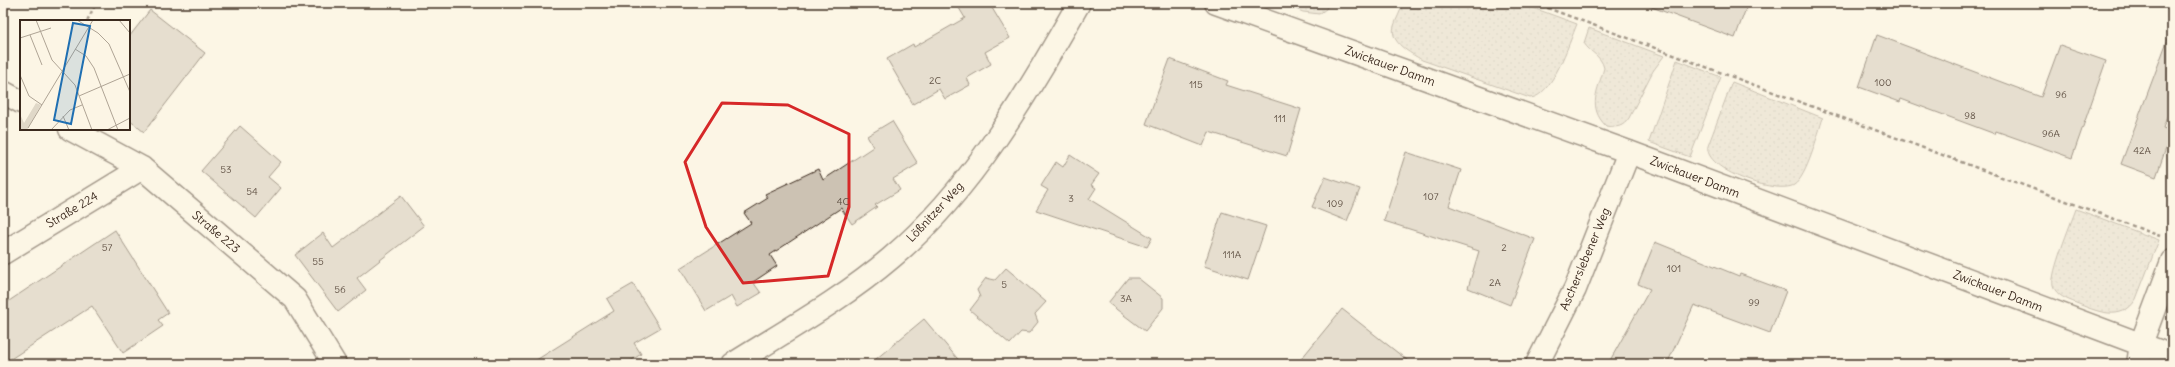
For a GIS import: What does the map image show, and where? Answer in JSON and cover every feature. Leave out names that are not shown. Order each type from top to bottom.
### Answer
[{"type":"street","name":"Lößnitzer Weg","points":[[733,364],[856,287],[893,257],[928,222],[966,179],[1011,116],[1046,62],[1079,3]]},
{"type":"street","name":"Zwickauer Damm","points":[[1216,3],[1629,152],[2139,354],[2172,356]]},
{"type":"street","points":[[3,92],[20,101]]},
{"type":"street","name":"Straße 223","points":[[72,130],[142,168],[295,299],[335,364]]},
{"type":"street","name":"Ascherslebener Weg","points":[[1537,364],[1575,289],[1629,152]]},
{"type":"street","name":"Straße 224","points":[[3,253],[142,168]]},
{"type":"street","points":[[2139,354],[2172,261]]},
{"type":"path","points":[[88,20],[96,3]]},
{"type":"path","points":[[1534,3],[2161,236]]},
{"type":"highlighted area","points":[[722,103],[788,105],[849,134],[849,207],[828,276],[743,283],[706,227],[685,162]]},
{"type":"shaded area","points":[[1281,3],[1329,3],[1326,9],[1319,14],[1303,12]]},
{"type":"shaded area","points":[[1403,3],[1520,3],[1577,24],[1559,68],[1546,89],[1538,95],[1530,98],[1422,60],[1407,51],[1395,38],[1393,32]]},
{"type":"shaded area","points":[[1589,28],[1664,56],[1653,71],[1629,118],[1619,126],[1606,126],[1600,119],[1597,112],[1595,105],[1597,91],[1604,68],[1598,57],[1584,43]]},
{"type":"shaded area","points":[[1677,60],[1721,77],[1690,157],[1649,142]]},
{"type":"shaded area","points":[[1732,82],[1823,118],[1808,164],[1799,180],[1794,185],[1785,187],[1772,186],[1742,178],[1728,172],[1717,164],[1710,155],[1708,146]]},
{"type":"shaded area","points":[[2076,209],[2159,240],[2136,299],[2124,311],[2116,313],[2100,312],[2066,298],[2054,289],[2053,279],[2055,270]]},
{"type":"building","points":[[956,3],[989,3],[1010,38],[985,52],[991,64],[967,78],[970,85],[945,99],[939,89],[913,104],[887,59],[913,44],[914,47],[965,18]]},
{"type":"building","points":[[1650,3],[1748,3],[1735,38],[1649,6]]},
{"type":"building","points":[[150,10],[205,53],[144,132],[130,121],[130,36]]},
{"type":"building","points":[[1877,35],[2041,97],[2060,45],[2106,61],[2072,158],[1996,131],[1995,134],[1901,99],[1900,102],[1859,87]]},
{"type":"building","points":[[2169,36],[2172,37],[2172,103],[2163,128],[2172,131],[2156,177],[2121,164]]},
{"type":"building","points":[[1170,59],[1228,81],[1226,85],[1301,109],[1287,156],[1209,132],[1203,146],[1146,124]]},
{"type":"building","points":[[892,121],[918,164],[893,179],[900,190],[875,205],[877,207],[852,224],[841,208],[770,255],[777,266],[753,282],[761,293],[737,307],[731,296],[706,311],[680,268],[751,223],[744,213],[768,198],[765,194],[818,169],[823,180],[873,147],[867,136]]},
{"type":"building","points":[[240,126],[281,162],[268,177],[281,188],[256,218],[201,171]]},
{"type":"building","points":[[1406,152],[1461,170],[1449,206],[1535,239],[1510,305],[1468,288],[1479,251],[1384,221]]},
{"type":"building","points":[[1070,155],[1099,174],[1091,185],[1096,188],[1089,199],[1152,238],[1147,247],[1036,210],[1048,190],[1041,186],[1056,162],[1063,167]]},
{"type":"building","points":[[1325,177],[1360,189],[1347,221],[1312,207]]},
{"type":"building","points":[[401,196],[424,226],[357,278],[366,290],[338,312],[295,255],[323,233],[333,248]]},
{"type":"building","points":[[1222,212],[1266,226],[1248,280],[1204,266]]},
{"type":"building","points":[[115,230],[168,313],[158,320],[163,326],[123,353],[92,306],[3,364],[3,305]]},
{"type":"building","points":[[1655,242],[1739,276],[1740,274],[1786,291],[1770,333],[1694,305],[1667,364],[1608,364],[1650,289],[1638,284]]},
{"type":"building","points":[[1006,268],[1046,302],[1035,314],[1038,322],[1029,333],[1021,332],[1010,344],[970,310],[980,297],[977,290],[986,278],[995,280]]},
{"type":"building","points":[[1128,278],[1138,278],[1163,298],[1163,308],[1145,331],[1108,303]]},
{"type":"building","points":[[633,284],[660,328],[634,343],[641,354],[626,364],[530,364],[614,311],[607,299]]},
{"type":"building","points":[[1342,309],[1412,364],[1297,364]]},
{"type":"building","points":[[924,319],[962,364],[870,364]]}]
